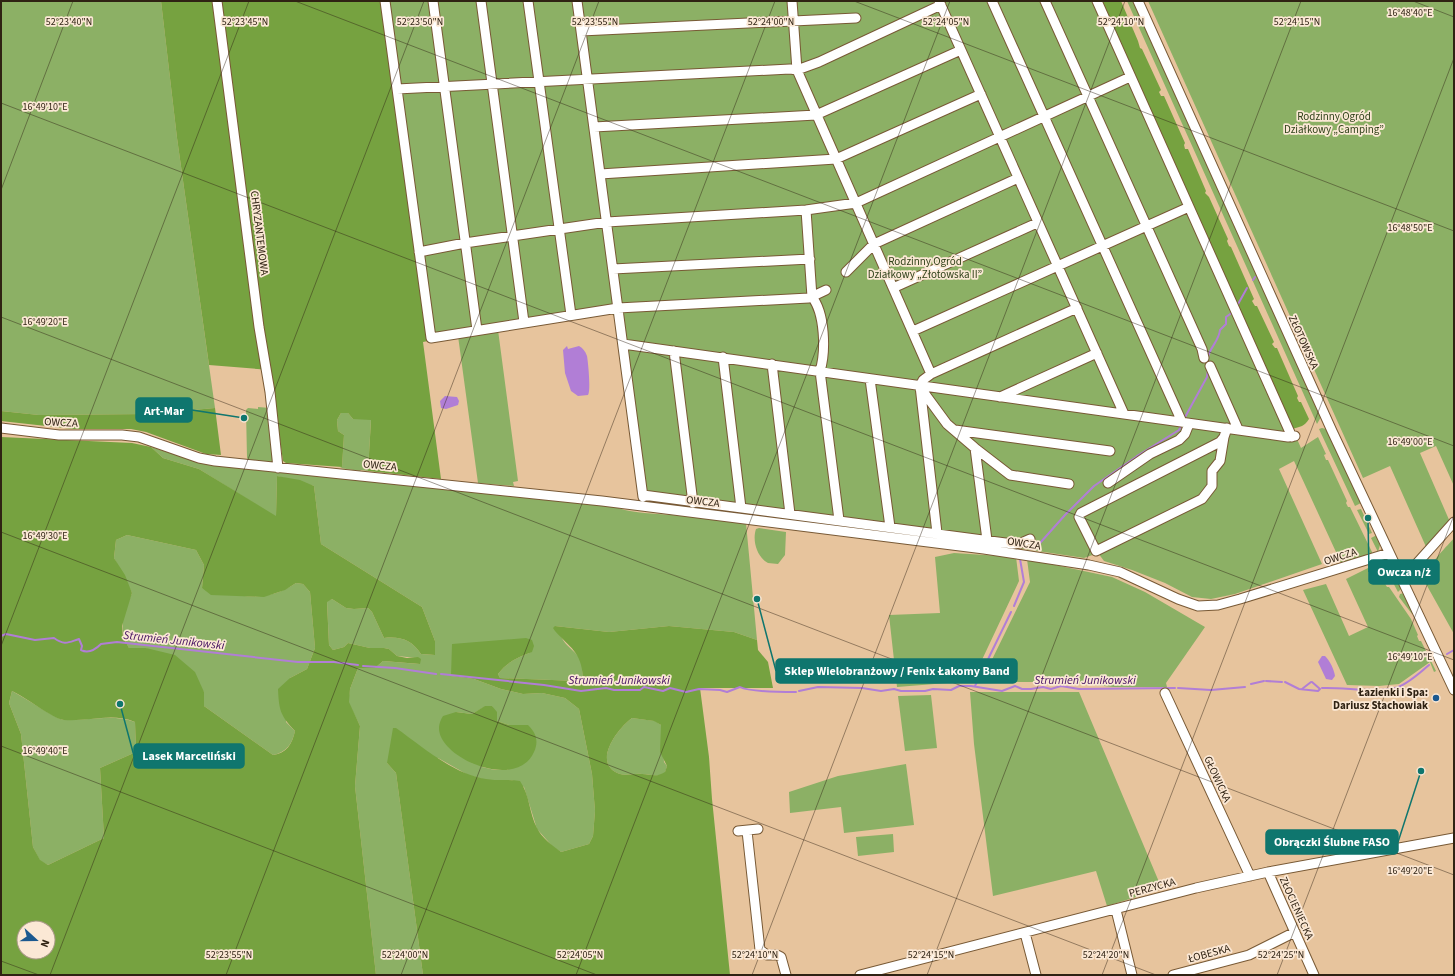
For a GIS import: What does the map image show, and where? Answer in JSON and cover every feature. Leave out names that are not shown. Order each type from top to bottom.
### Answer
[{"type":"street","name":"CHRYZANTEMOWA","points":[[217,1],[260,335],[270,392],[278,468]]},
{"type":"street","points":[[385,1],[431,338],[618,308],[812,297],[826,290]]},
{"type":"street","points":[[433,1],[477,330]]},
{"type":"street","points":[[481,1],[524,322]]},
{"type":"street","points":[[528,1],[558,229],[571,315]]},
{"type":"street","points":[[577,1],[586,79],[607,222],[643,496],[839,520],[1013,544],[1021,543],[1030,539]]},
{"type":"street","points":[[792,1],[797,70],[931,374]]},
{"type":"street","points":[[992,1],[1102,246],[1185,423],[1185,434],[1179,440],[1150,454],[1108,483]]},
{"type":"street","points":[[1045,1],[1202,349],[1204,358]]},
{"type":"street","points":[[623,344],[1124,414],[1185,423],[1226,432],[1238,429],[1294,436],[1130,77],[1098,1]]},
{"type":"street","name":"ZŁOTOWSKA","points":[[1138,1],[1327,422],[1454,690]]},
{"type":"street","points":[[397,90],[444,86],[790,68],[797,70],[819,62],[940,3],[1037,223],[1058,266],[1124,414]]},
{"type":"street","points":[[581,31],[856,18]]},
{"type":"street","points":[[594,127],[816,114],[961,50]]},
{"type":"street","points":[[419,252],[465,243],[607,222],[806,210],[856,202],[1130,77]]},
{"type":"street","points":[[600,174],[836,159],[981,94]]},
{"type":"street","points":[[846,272],[874,244],[1018,178]]},
{"type":"street","points":[[913,332],[1189,207]]},
{"type":"street","points":[[806,210],[812,297],[817,303],[823,339],[824,357],[820,371],[839,520]]},
{"type":"street","points":[[893,288],[1037,223]]},
{"type":"street","points":[[613,269],[810,259]]},
{"type":"street","points":[[937,533],[920,386],[923,380],[931,374],[1077,308]]},
{"type":"street","points":[[674,351],[693,502]]},
{"type":"street","points":[[1000,397],[1097,353]]},
{"type":"street","points":[[723,358],[741,508]]},
{"type":"street","points":[[772,364],[790,514]]},
{"type":"street","points":[[1210,366],[1238,429]]},
{"type":"street","points":[[870,379],[890,527]]},
{"type":"street","points":[[920,386],[924,396],[947,424],[974,448],[1010,475],[1069,484]]},
{"type":"street","name":"OWCZA","points":[[1,428],[59,435],[122,435],[139,437],[207,460],[622,503],[1020,554],[1120,572],[1178,599],[1198,606],[1218,605],[1240,600],[1389,553]]},
{"type":"street","points":[[955,430],[1110,451]]},
{"type":"street","points":[[1226,432],[1220,461],[1212,471],[1212,486],[1202,498],[1095,553],[1079,517],[1081,513],[1220,442],[1226,432]]},
{"type":"street","points":[[974,448],[987,540]]},
{"type":"street","points":[[1402,580],[1454,522]]},
{"type":"street","name":"GŁOWICKA","points":[[1165,693],[1250,876]]},
{"type":"street","points":[[758,829],[743,831],[760,950],[767,955],[777,955],[781,957],[786,975]]},
{"type":"street","name":"PERZYCKA","points":[[862,975],[1116,910],[1175,893],[1268,872],[1454,838]]},
{"type":"street","name":"ZŁOCIENIECKA","points":[[1268,872],[1314,975]]},
{"type":"street","points":[[1116,910],[1132,975]]},
{"type":"street","name":"ŁOBESKA","points":[[1173,975],[1249,955],[1294,932]]},
{"type":"street","points":[[1026,933],[1036,975]]},
{"type":"green space","points":[[1,1],[161,1],[177,138],[215,408],[149,414],[39,415],[1,411]]},
{"type":"green space","points":[[161,1],[383,1],[428,341],[423,342],[441,479],[368,471],[371,420],[353,419],[348,413],[341,413],[337,420],[338,431],[344,435],[342,467],[286,463],[283,461],[270,370],[209,365],[177,138]]},
{"type":"green space","name":"Rodzinny Ogród Działkowy „Złotowska II”","points":[[383,1],[1100,1],[1301,448],[1318,437],[1326,454],[1324,455],[1326,460],[1328,460],[1347,501],[1346,503],[1348,507],[1350,507],[1372,552],[1372,555],[1342,565],[1294,461],[1279,469],[1322,564],[1235,594],[1211,599],[1192,597],[1165,583],[1104,561],[1098,553],[1084,558],[985,543],[646,500],[615,317],[609,311],[498,330],[518,481],[513,482],[514,486],[478,483],[458,336],[428,341]]},
{"type":"green space","points":[[1100,1],[1121,1],[1140,48],[1142,49],[1161,90],[1159,92],[1161,96],[1164,96],[1185,143],[1185,149],[1188,149],[1206,191],[1205,193],[1209,197],[1228,239],[1227,241],[1229,246],[1231,247],[1254,299],[1252,301],[1255,306],[1257,306],[1274,342],[1272,344],[1275,348],[1277,348],[1298,396],[1297,398],[1299,402],[1301,402],[1309,419],[1302,426],[1292,429]]},
{"type":"green space","points":[[1127,1],[1134,1],[1321,417],[1317,424]]},
{"type":"green space","name":"Rodzinny Ogród Działkowy „Camping”","points":[[1148,1],[1454,1],[1454,486],[1436,446],[1420,453],[1450,522],[1427,549],[1390,466],[1363,478]]},
{"type":"green space","points":[[258,407],[270,408],[273,462],[271,463],[250,461],[247,458],[246,410],[248,408],[258,409]]},
{"type":"green space","points":[[215,408],[221,455],[206,454],[146,432],[131,429],[73,429],[1,421],[1,411],[39,415],[149,414]]},
{"type":"green space","points":[[341,413],[348,413],[353,419],[371,419],[368,471],[340,468],[342,467],[344,435],[338,431],[337,420]]},
{"type":"green space","points":[[1319,429],[1326,429],[1361,503],[1355,506]]},
{"type":"green space","points":[[1,437],[132,443],[151,447],[163,458],[199,469],[276,516],[277,476],[300,480],[314,486],[321,544],[422,607],[435,641],[435,655],[421,654],[414,645],[400,638],[384,638],[372,612],[368,608],[346,608],[332,599],[327,602],[329,645],[333,650],[344,647],[348,643],[370,648],[389,649],[397,656],[407,658],[418,657],[421,659],[420,664],[383,661],[375,668],[358,668],[350,689],[349,702],[360,726],[355,786],[376,975],[1,975]],"holes":[[[127,535],[196,550],[204,565],[202,588],[211,595],[264,597],[285,590],[296,583],[303,584],[310,592],[315,648],[307,669],[290,678],[278,689],[281,712],[286,721],[295,731],[288,747],[278,754],[273,755],[204,706],[204,692],[195,672],[175,655],[146,648],[129,648],[123,637],[122,626],[132,593],[125,575],[114,558],[116,540]],[[12,691],[59,719],[82,720],[118,718],[135,722],[136,752],[100,768],[104,838],[48,865],[40,860],[33,847],[21,734],[9,703]]]},
{"type":"green space","points":[[151,447],[208,465],[613,506],[635,512],[699,517],[746,523],[757,640],[734,632],[669,626],[609,632],[555,626],[565,643],[580,658],[583,677],[577,681],[500,678],[498,674],[505,666],[517,658],[532,652],[451,676],[474,679],[501,689],[523,694],[542,693],[565,698],[579,709],[592,774],[595,811],[593,836],[589,844],[561,852],[553,847],[537,829],[524,787],[512,780],[486,780],[468,775],[438,758],[387,763],[396,773],[423,975],[376,975],[355,786],[360,726],[348,702],[350,689],[358,668],[375,668],[383,661],[419,664],[417,658],[397,656],[389,649],[384,648],[370,648],[348,643],[344,647],[333,650],[329,645],[327,601],[332,599],[346,608],[368,608],[372,612],[384,638],[400,638],[414,645],[421,654],[434,655],[435,641],[422,607],[321,544],[314,486],[277,476],[276,517],[199,469],[163,458]],"holes":[[[486,706],[492,706],[497,721],[509,725],[528,725],[508,770],[495,770],[482,767],[456,712],[472,714]]]},
{"type":"green space","points":[[1361,509],[1372,533],[1369,534],[1357,510]]},
{"type":"green space","points":[[759,528],[786,532],[785,555],[778,564],[768,563],[758,553],[755,543],[755,534],[756,529]]},
{"type":"green space","points":[[127,535],[196,550],[204,565],[202,588],[239,595],[261,596],[284,590],[296,583],[303,584],[310,592],[315,648],[307,669],[290,678],[286,722],[295,731],[290,744],[285,750],[273,755],[204,706],[204,692],[146,648],[129,648],[123,634],[123,620],[126,607],[132,593],[114,558],[116,540]]},
{"type":"green space","points":[[1377,535],[1380,545],[1378,552],[1371,538]]},
{"type":"green space","points":[[1454,538],[1454,634],[1426,584],[1426,578],[1431,565]]},
{"type":"green space","points":[[954,553],[1016,557],[1019,581],[972,681],[897,687],[889,615],[940,613],[935,557]]},
{"type":"green space","points":[[1027,559],[1112,577],[1145,592],[1205,627],[1166,683],[1167,687],[1113,687],[1066,682],[981,682],[1030,582]]},
{"type":"green space","points":[[1378,564],[1386,581],[1384,582],[1387,587],[1389,587],[1411,619],[1419,641],[1421,641],[1436,671],[1434,672],[1430,662],[1399,684],[1379,686],[1347,685],[1303,590],[1326,584],[1349,636],[1368,627],[1346,579]]},
{"type":"green space","points":[[1394,572],[1402,588],[1398,592],[1389,575]]},
{"type":"green space","points":[[1404,593],[1414,613],[1412,614],[1399,597],[1400,594]]},
{"type":"green space","points":[[555,626],[609,632],[669,626],[734,632],[757,640],[758,650],[768,662],[773,688],[700,688],[709,757],[730,975],[423,975],[396,773],[387,763],[393,728],[396,728],[439,759],[462,772],[486,779],[520,781],[526,792],[534,822],[541,835],[561,852],[589,844],[593,836],[595,811],[592,774],[579,709],[565,698],[542,693],[523,694],[501,689],[474,679],[451,676],[452,644],[526,638],[532,640],[534,646],[532,652],[517,658],[505,666],[498,674],[500,678],[577,681],[583,677],[580,661],[574,651],[553,628]],"holes":[[[632,718],[654,721],[661,725],[660,752],[667,766],[665,772],[656,775],[625,775],[612,769],[608,763],[607,755],[614,738],[626,723]]]},
{"type":"green space","points":[[12,691],[60,719],[73,720],[118,718],[135,722],[136,752],[100,768],[104,838],[48,865],[40,861],[33,847],[21,734],[9,703]]},
{"type":"green space","points":[[970,692],[1079,692],[1162,889],[1107,906],[1096,871],[993,896],[974,744]]},
{"type":"green space","points":[[931,695],[937,748],[905,751],[898,696]]},
{"type":"green space","points":[[485,706],[492,706],[497,712],[497,721],[509,725],[528,725],[533,731],[536,737],[536,748],[525,764],[511,769],[496,770],[479,766],[463,759],[450,749],[442,738],[439,727],[443,716],[456,712],[472,714]]},
{"type":"green space","points":[[632,718],[655,721],[661,725],[664,762],[667,766],[665,773],[656,776],[639,774],[622,775],[612,769],[608,763],[607,755],[614,738]]},
{"type":"green space","points":[[906,764],[914,825],[844,833],[841,807],[790,813],[789,792],[838,776]]},
{"type":"green space","points":[[893,834],[894,852],[858,856],[856,837]]},
{"type":"shaded area","points":[[567,346],[568,349],[579,346],[586,354],[589,376],[588,395],[578,396],[571,391],[565,373],[563,350]]},
{"type":"shaded area","points":[[445,396],[457,397],[459,401],[458,405],[446,409],[441,408],[440,401]]},
{"type":"shaded area","points":[[1322,656],[1327,658],[1333,668],[1335,676],[1332,680],[1326,679],[1318,662]]},
{"type":"waterway","points":[[1237,306],[1247,288]]},
{"type":"waterway","points":[[1208,357],[1220,330],[1226,324],[1226,317],[1233,312]]},
{"type":"waterway","points":[[1184,419],[1207,377],[1208,369]]},
{"type":"waterway","points":[[1137,456],[1179,430],[1181,426]]},
{"type":"waterway","points":[[1031,549],[1040,543],[1094,486],[1136,457]]},
{"type":"waterway","points":[[1014,606],[1024,582],[1020,559]]},
{"type":"waterway","points":[[975,686],[1011,612]]},
{"type":"waterway","name":"Strumień Junikowski","points":[[1,636],[6,634],[35,640],[54,638],[64,643],[79,639],[82,646],[81,650],[84,651],[95,649],[101,644],[117,642],[298,662],[334,662],[358,665]]},
{"type":"waterway","name":"Strumień Junikowski","points":[[1447,654],[1454,650]]},
{"type":"waterway","name":"Strumień Junikowski","points":[[1322,688],[1370,690],[1396,688],[1418,675],[1429,665]]},
{"type":"waterway","name":"Strumień Junikowski","points":[[363,666],[395,668],[436,674]]},
{"type":"waterway","name":"Strumień Junikowski","points":[[441,674],[544,685],[581,691],[606,688],[614,690],[640,690],[644,687],[663,691],[670,688],[686,692],[699,689],[720,690],[727,692],[740,687],[759,691],[796,692]]},
{"type":"waterway","name":"Strumień Junikowski","points":[[1251,684],[1264,681]]},
{"type":"waterway","name":"Strumień Junikowski","points":[[1266,681],[1282,682]]},
{"type":"waterway","name":"Strumień Junikowski","points":[[1285,682],[1299,689],[1318,691],[1320,689],[1312,682]]},
{"type":"waterway","name":"Strumień Junikowski","points":[[1302,689],[1311,682]]},
{"type":"waterway","name":"Strumień Junikowski","points":[[902,691],[925,691],[933,689],[951,690],[959,686],[971,686],[1002,691],[1015,686],[1022,689],[1043,687],[1051,689],[1061,686],[1079,689],[1175,688]]},
{"type":"waterway","name":"Strumień Junikowski","points":[[799,691],[818,687],[862,688],[881,691],[894,689],[901,691]]},
{"type":"waterway","name":"Strumień Junikowski","points":[[1178,688],[1211,690],[1245,687]]},
{"type":"place","name":"Art-Mar","points":[[244,418]]},
{"type":"place","name":"Owcza n/ż","points":[[1368,518]]},
{"type":"place","name":"Sklep Wielobranżowy / Fenix Łakomy Band","points":[[757,599]]},
{"type":"place","name":"Łazienki i Spa: Dariusz Stachowiak","points":[[1436,698]]},
{"type":"place","name":"Lasek Marceliński","points":[[120,704]]},
{"type":"place","name":"Obrączki Ślubne FASO","points":[[1421,771]]}]
